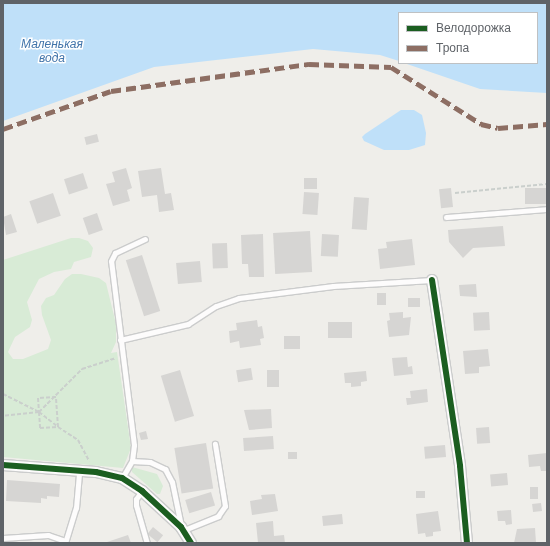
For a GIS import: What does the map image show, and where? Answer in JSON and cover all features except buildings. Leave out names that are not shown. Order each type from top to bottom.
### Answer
[{"type":"street","points":[[432,280],[460,466],[467,543]]},
{"type":"street","points":[[3,465],[96,472],[122,478],[142,491],[183,528],[191,543]]},
{"type":"lane","points":[[446,217],[547,209]]},
{"type":"lane","points":[[122,478],[132,461],[134,445],[111,261],[114,254],[145,239]]},
{"type":"lane","points":[[120,340],[188,324],[216,306],[239,298],[333,286],[432,280]]},
{"type":"lane","points":[[132,461],[150,462],[165,469],[172,482],[183,528],[218,516],[224,506],[215,444]]},
{"type":"lane","points":[[3,538],[48,535],[65,542],[76,508],[79,471]]},
{"type":"lane","points":[[142,491],[136,499],[136,505],[147,543]]},
{"type":"path","points":[[455,193],[547,184]]},
{"type":"path","points":[[3,416],[39,412],[56,397],[82,369],[122,356]]},
{"type":"path","points":[[3,394],[39,412],[78,440],[96,472]]},
{"type":"path","points":[[56,397],[38,398],[40,428],[58,427]]},
{"type":"path","points":[[56,397],[58,427]]},
{"type":"green space","points":[[71,238],[79,238],[88,241],[93,248],[91,257],[74,262],[71,269],[54,272],[39,279],[27,302],[32,320],[30,327],[15,337],[8,352],[13,359],[23,359],[48,349],[51,340],[42,315],[41,306],[46,298],[54,295],[65,279],[72,274],[81,274],[99,278],[106,283],[116,324],[116,342],[111,353],[117,352],[131,448],[123,468],[3,457],[3,260]]},
{"type":"green space","points":[[132,467],[157,474],[163,486],[160,494],[157,494],[132,472]]},
{"type":"water","name":"Маленькая вода","points":[[3,3],[547,3],[547,93],[480,89],[407,64],[538,64],[538,12],[398,12],[398,61],[380,55],[313,49],[154,67],[3,121]]},
{"type":"water","points":[[401,110],[414,110],[422,115],[426,133],[425,145],[409,150],[384,150],[364,141],[362,137],[365,134]]},
{"type":"marked path","points":[[3,129],[111,91],[309,64],[391,67],[481,124],[498,128],[547,124]]},
{"type":"cycle path","points":[[432,280],[460,466],[467,543]]},
{"type":"cycle path","points":[[3,465],[96,472],[122,478],[142,491],[181,527],[191,543]]}]
